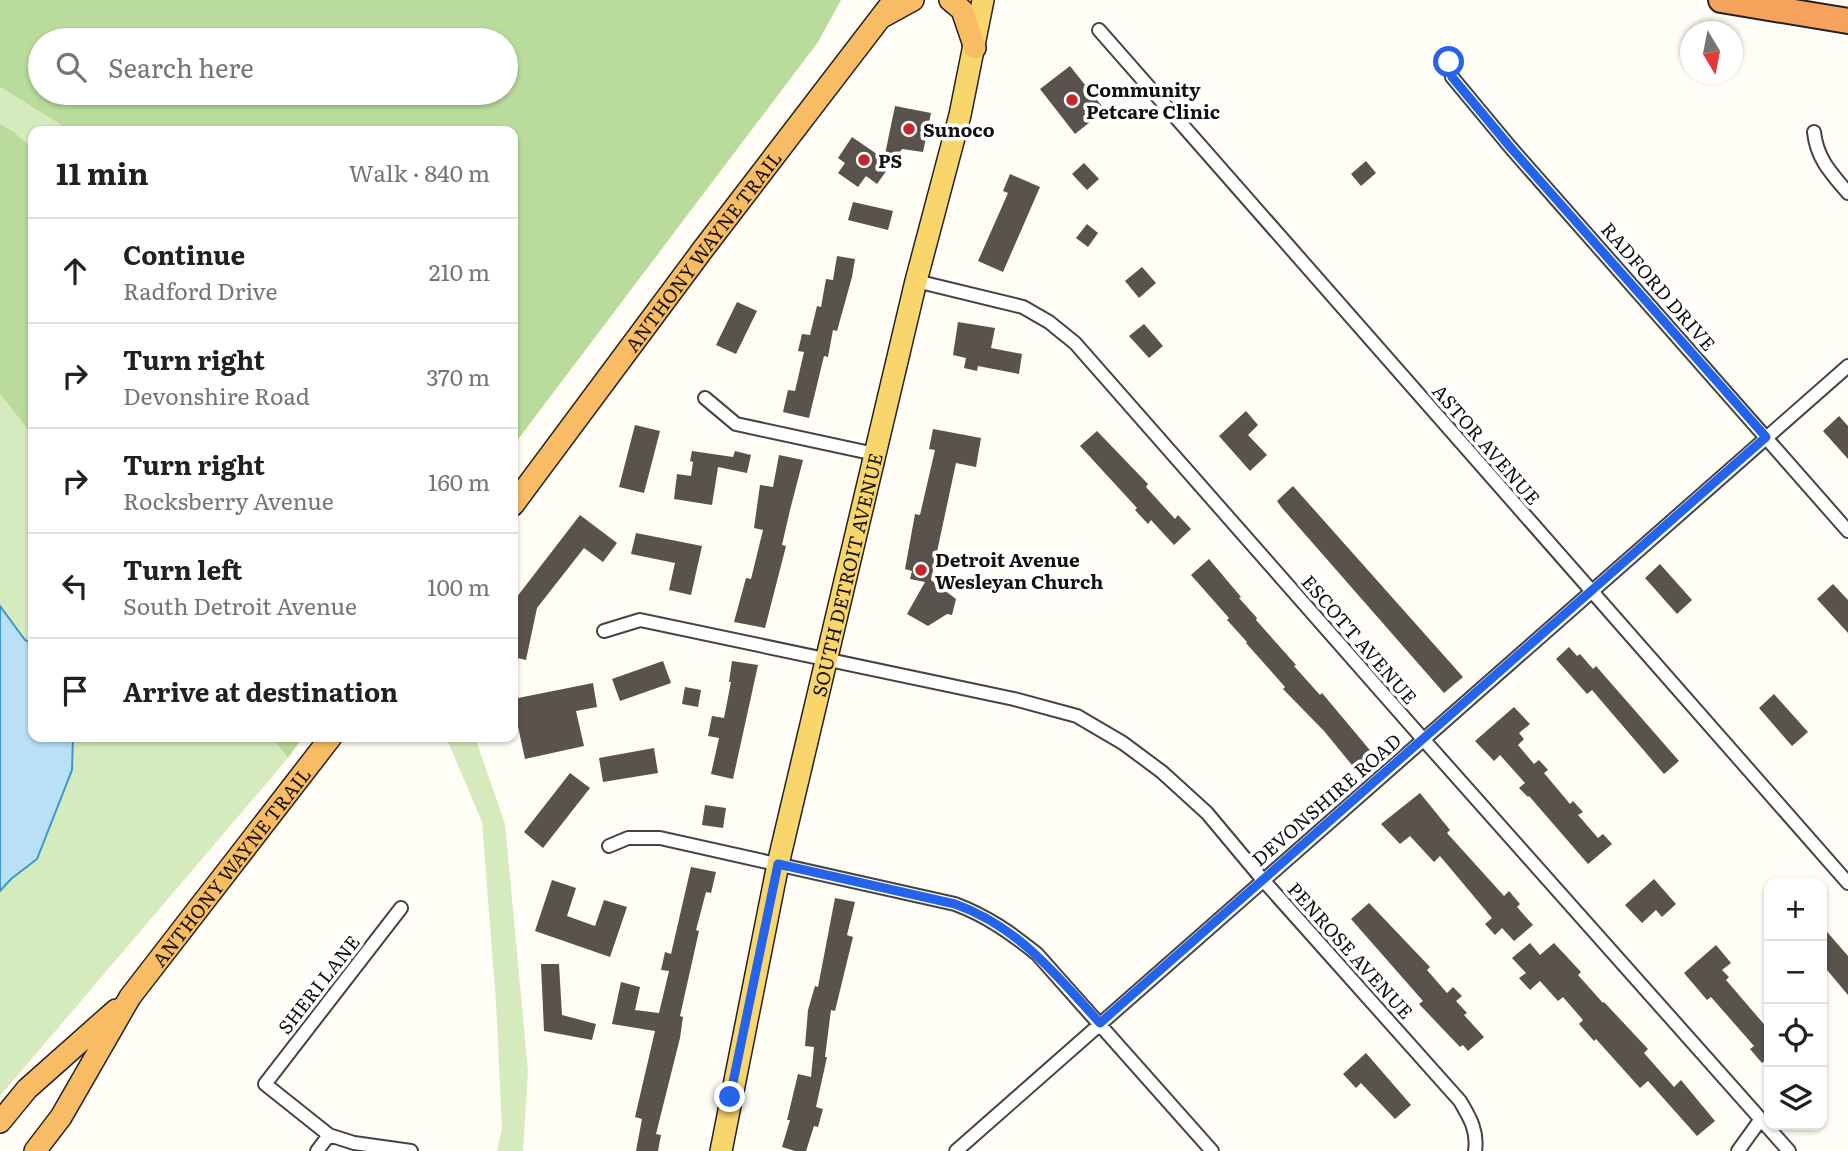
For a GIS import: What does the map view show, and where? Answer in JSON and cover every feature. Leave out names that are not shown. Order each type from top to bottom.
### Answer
[{"type":"highway","name":"ANTHONY WAYNE TRAIL","points":[[518,498],[704,247],[894,0]]},
{"type":"highway","points":[[880,18],[914,0]]},
{"type":"highway","points":[[950,0],[962,10],[975,48]]},
{"type":"highway","points":[[1721,0],[1848,21]]},
{"type":"highway","name":"ANTHONY WAYNE TRAIL","points":[[35,1151],[61,1117],[130,997],[327,742]]},
{"type":"highway","name":"ANTHONY WAYNE TRAIL","points":[[0,1122],[27,1089],[130,997]]},
{"type":"main road","name":"SOUTH DETROIT AVENUE","points":[[721,1151],[778,864],[916,281],[961,112],[983,0]]},
{"type":"street","name":"ASTOR AVENUE","points":[[1098,30],[1848,883]]},
{"type":"street","name":"RADFORD DRIVE","points":[[1449,62],[1452,77],[1511,148],[1848,531]]},
{"type":"street","points":[[1814,132],[1816,149],[1829,171],[1848,193]]},
{"type":"street","name":"ESCOTT AVENUE","points":[[916,281],[1023,307],[1049,322],[1075,343],[1789,1151]]},
{"type":"street","name":"DEVONSHIRE ROAD","points":[[956,1151],[1848,366]]},
{"type":"street","points":[[705,398],[736,424],[875,454]]},
{"type":"street","name":"PENROSE AVENUE","points":[[604,631],[640,620],[827,658],[1014,699],[1077,716],[1123,743],[1207,813],[1263,880],[1460,1101],[1472,1121],[1477,1139],[1475,1151]]},
{"type":"street","points":[[609,846],[628,838],[660,838],[955,904],[976,912],[1004,927],[1037,954],[1212,1151]]},
{"type":"street","name":"SHERI LANE","points":[[329,1135],[265,1084],[401,908]]},
{"type":"street","points":[[1738,1151],[1760,1119]]},
{"type":"street","points":[[317,1151],[329,1135],[353,1147],[411,1151]]},
{"type":"green space","points":[[0,0],[841,0],[818,42],[518,439],[518,126],[63,126],[29,105],[518,105],[518,28],[28,28],[28,104],[0,87]]},
{"type":"green space","points":[[0,87],[63,126],[28,126],[28,145],[0,124]]},
{"type":"green space","points":[[0,124],[28,145],[28,430],[0,394]]},
{"type":"green space","points":[[0,394],[28,430],[28,742],[275,742],[288,758],[0,1096]]},
{"type":"green space","points":[[275,742],[299,742],[288,758]]},
{"type":"green space","points":[[448,742],[477,742],[505,824],[528,1071],[523,1151],[497,1151],[502,1128],[496,1002],[482,822]]},
{"type":"water","points":[[0,606],[28,642],[28,742],[73,742],[72,770],[37,859],[0,891]]},
{"type":"building","name":"Community Petcare Clinic","points":[[1070,66],[1105,110],[1075,134],[1040,89]]},
{"type":"building","points":[[895,106],[931,113],[923,152],[902,149],[877,184],[866,176],[858,187],[838,173],[845,163],[838,158],[852,137],[884,159]]},
{"type":"building","points":[[1366,161],[1376,173],[1361,186],[1351,174]]},
{"type":"building","points":[[1084,163],[1099,179],[1087,190],[1072,174]]},
{"type":"building","points":[[1010,174],[1040,187],[1003,272],[978,261],[1008,193],[1003,191]]},
{"type":"building","points":[[853,202],[893,211],[888,230],[848,220]]},
{"type":"building","points":[[1087,224],[1098,233],[1088,247],[1076,238]]},
{"type":"building","points":[[837,256],[855,259],[852,277],[837,331],[833,330],[828,357],[824,356],[809,418],[783,412],[788,390],[795,391],[804,352],[798,351],[802,334],[810,335],[817,306],[821,307],[826,279],[833,280]]},
{"type":"building","points":[[1142,267],[1156,283],[1139,298],[1125,281]]},
{"type":"building","points":[[737,302],[757,311],[736,354],[716,345]]},
{"type":"building","points":[[958,322],[995,328],[991,348],[1022,354],[1019,374],[978,366],[977,371],[964,368],[966,358],[953,355]]},
{"type":"building","points":[[1144,324],[1163,346],[1149,358],[1129,336]]},
{"type":"building","points":[[1246,411],[1258,425],[1248,435],[1267,455],[1250,471],[1219,436]]},
{"type":"building","points":[[1839,416],[1848,426],[1848,459],[1823,431]]},
{"type":"building","points":[[635,425],[660,431],[644,493],[619,487]]},
{"type":"building","points":[[933,429],[981,438],[976,467],[956,463],[931,580],[956,599],[952,615],[947,614],[928,626],[907,614],[925,582],[910,579],[912,571],[905,569],[915,514],[920,515],[935,450],[929,449]]},
{"type":"building","points":[[1097,431],[1148,484],[1146,487],[1175,519],[1178,515],[1191,529],[1174,545],[1151,520],[1148,524],[1135,510],[1137,508],[1080,446]]},
{"type":"building","points":[[692,451],[733,457],[735,451],[751,455],[747,473],[718,467],[712,505],[674,499],[677,474],[691,476]]},
{"type":"building","points":[[779,455],[803,460],[782,545],[786,546],[765,628],[734,622],[746,578],[751,579],[763,530],[754,528],[760,485],[773,487]]},
{"type":"building","points":[[1293,486],[1463,677],[1444,693],[1282,508],[1277,501]]},
{"type":"building","points":[[580,515],[617,543],[603,562],[584,548],[537,608],[526,660],[518,658],[518,595]]},
{"type":"building","points":[[636,533],[702,546],[691,595],[669,590],[675,563],[631,554]]},
{"type":"building","points":[[1209,559],[1241,597],[1239,598],[1256,620],[1296,665],[1294,666],[1320,695],[1322,693],[1374,755],[1356,770],[1324,731],[1283,689],[1285,687],[1191,575]]},
{"type":"building","points":[[1660,564],[1692,600],[1677,614],[1645,578]]},
{"type":"building","points":[[1833,584],[1848,600],[1848,633],[1817,599]]},
{"type":"building","points":[[1569,647],[1577,656],[1580,654],[1593,669],[1596,666],[1679,761],[1664,774],[1592,690],[1587,694],[1556,659]]},
{"type":"building","points":[[663,661],[671,683],[620,701],[612,679]]},
{"type":"building","points":[[732,661],[758,665],[733,779],[711,774],[719,738],[708,736],[712,716],[724,718]]},
{"type":"building","points":[[593,683],[597,707],[576,711],[584,746],[525,759],[518,727],[518,698]]},
{"type":"building","points":[[685,687],[701,690],[698,707],[682,704]]},
{"type":"building","points":[[1774,694],[1808,732],[1792,746],[1759,708]]},
{"type":"building","points":[[1514,707],[1530,724],[1519,733],[1524,739],[1518,745],[1534,764],[1539,760],[1548,770],[1544,773],[1570,804],[1573,801],[1583,812],[1578,815],[1598,838],[1603,834],[1612,844],[1588,864],[1519,788],[1525,783],[1500,755],[1494,761],[1475,741]]},
{"type":"building","points":[[654,748],[658,773],[603,782],[599,758]]},
{"type":"building","points":[[570,773],[590,788],[543,848],[524,832]]},
{"type":"building","points":[[1420,793],[1450,830],[1447,833],[1504,896],[1509,891],[1520,904],[1517,907],[1533,925],[1514,941],[1502,928],[1495,935],[1485,924],[1492,918],[1440,856],[1434,862],[1410,836],[1400,844],[1381,824]]},
{"type":"building","points":[[705,805],[726,808],[723,828],[702,825]]},
{"type":"building","points":[[691,867],[716,872],[711,893],[706,892],[696,930],[699,931],[680,1016],[683,1017],[680,1038],[656,1134],[661,1135],[658,1151],[636,1151],[642,1119],[635,1117],[655,1031],[612,1024],[621,982],[640,987],[635,1010],[659,1013],[669,971],[661,970],[665,952],[671,954]]},
{"type":"building","points":[[1654,879],[1676,904],[1662,917],[1656,910],[1642,923],[1625,905]]},
{"type":"building","points":[[552,880],[576,888],[567,916],[595,926],[604,900],[627,907],[610,957],[535,931]]},
{"type":"building","points":[[835,898],[855,902],[847,935],[853,937],[835,1011],[831,1010],[827,1057],[816,1107],[823,1109],[818,1127],[814,1126],[806,1151],[795,1151],[782,1147],[798,1074],[811,1077],[814,1047],[805,1046],[808,1010],[815,986],[818,987]]},
{"type":"building","points":[[1369,903],[1430,967],[1427,970],[1447,993],[1453,987],[1462,996],[1456,1001],[1467,1013],[1464,1015],[1484,1037],[1468,1051],[1463,1045],[1460,1047],[1419,1004],[1423,1001],[1351,919]]},
{"type":"building","points":[[1827,932],[1848,956],[1848,995],[1827,970]]},
{"type":"building","points":[[1530,943],[1540,955],[1554,943],[1581,972],[1578,975],[1648,1049],[1644,1053],[1674,1087],[1681,1080],[1715,1121],[1697,1136],[1648,1081],[1640,1088],[1596,1039],[1594,1041],[1579,1024],[1583,1020],[1563,997],[1558,1001],[1540,981],[1530,990],[1519,978],[1526,973],[1512,958]]},
{"type":"building","points":[[1716,945],[1731,963],[1722,970],[1729,977],[1726,980],[1764,1024],[1764,1061],[1762,1063],[1750,1049],[1754,1046],[1711,997],[1707,1000],[1684,973]]},
{"type":"building","points":[[541,964],[559,964],[562,1015],[596,1024],[592,1040],[544,1031]]},
{"type":"building","points":[[1366,1053],[1411,1105],[1395,1119],[1361,1083],[1356,1088],[1343,1074]]},
{"type":"place","name":"Community Petcare Clinic","points":[[1072,100]]},
{"type":"place","name":"Sunoco","points":[[909,129]]},
{"type":"place","name":"PS","points":[[864,160]]},
{"type":"place","name":"Detroit Avenue Wesleyan Church","points":[[921,570]]},
{"type":"route","points":[[730,1097],[778,864],[955,904],[976,912],[1004,927],[1037,954],[1100,1023],[1766,437],[1511,148],[1452,77],[1449,62]]}]
